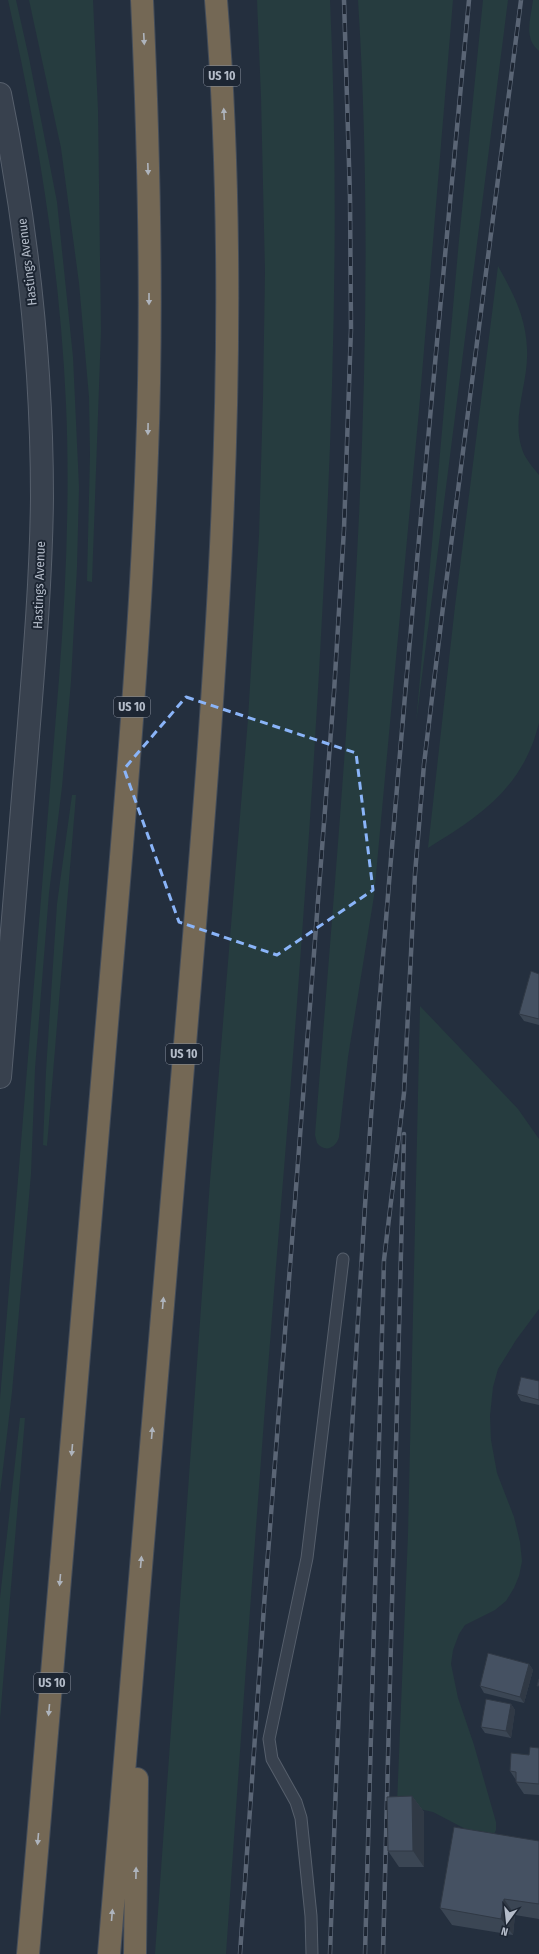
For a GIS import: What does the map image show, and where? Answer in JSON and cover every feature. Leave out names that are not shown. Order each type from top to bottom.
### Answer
[{"type":"highway","name":"US 10","points":[[28,1954],[106,1043],[142,578],[147,448],[149,192],[142,0]]},
{"type":"highway","name":"US 10","points":[[109,1954],[196,910],[210,730],[222,537],[228,283],[226,153],[216,0]]},
{"type":"highway","points":[[135,1954],[139,1588]]},
{"type":"street","name":"Hastings Avenue","points":[[0,94],[16,181],[32,305],[41,436],[42,499],[36,651],[0,1077]]},
{"type":"lane","points":[[312,1954],[311,1916],[302,1818],[296,1802],[272,1759],[269,1739],[307,1558],[343,1259]]},
{"type":"highlighted area","points":[[186,697],[356,753],[373,890],[277,955],[179,922],[124,769]]},
{"type":"green space","points":[[8,0],[16,0],[29,58],[57,202],[73,357],[79,487],[77,567],[71,681],[62,787],[49,893],[35,1069],[31,1174],[12,1392],[0,1494],[0,1399],[64,611],[68,473],[63,353],[53,251],[38,150]]},
{"type":"green space","points":[[29,0],[93,0],[98,110],[101,331],[92,582],[87,581],[90,455],[89,397],[79,283],[61,148]]},
{"type":"green space","points":[[257,0],[330,0],[333,72],[335,217],[333,363],[324,580],[316,728],[301,948],[246,1660],[226,1954],[155,1954],[210,1181],[248,719],[259,535],[265,272]]},
{"type":"green space","points":[[358,0],[453,0],[419,410],[374,896],[348,1057],[339,1137],[338,1141],[333,1146],[330,1148],[323,1148],[317,1143],[315,1135],[348,710],[363,426],[365,284],[364,142]]},
{"type":"green space","points":[[483,0],[508,0],[416,723],[459,240]]},
{"type":"green space","points":[[533,0],[539,0],[539,51],[531,40],[529,27]]},
{"type":"green space","points":[[498,266],[514,296],[524,326],[527,361],[519,412],[519,437],[525,456],[539,475],[539,723],[532,745],[522,765],[511,782],[498,797],[466,824],[428,848],[455,606]]},
{"type":"green space","points":[[72,795],[76,795],[47,1146],[43,1145],[46,1071],[57,904]]},
{"type":"green space","points":[[420,1006],[518,1109],[539,1139],[539,1309],[516,1340],[498,1369],[493,1387],[490,1416],[491,1440],[497,1473],[514,1517],[520,1542],[522,1561],[519,1576],[506,1601],[495,1610],[465,1625],[459,1634],[453,1650],[451,1664],[458,1698],[474,1745],[496,1822],[496,1830],[494,1834],[475,1834],[433,1812],[397,1804],[408,1534]]},
{"type":"green space","points":[[20,1418],[25,1418],[0,1719],[0,1598]]},
{"type":"building","points":[[531,971],[539,974],[539,1019],[519,1014]]},
{"type":"building","points":[[521,1377],[539,1381],[539,1400],[517,1394]]},
{"type":"building","points":[[488,1653],[529,1664],[520,1697],[480,1686]]},
{"type":"building","points":[[486,1699],[511,1704],[506,1731],[481,1727]]},
{"type":"building","points":[[530,1747],[539,1748],[539,1784],[516,1782],[516,1772],[510,1771],[511,1753],[529,1755]]},
{"type":"building","points":[[412,1796],[413,1851],[388,1851],[387,1797]]},
{"type":"building","points":[[454,1827],[539,1841],[539,1904],[504,1899],[501,1919],[440,1908]]},
{"type":"railway","points":[[240,1954],[264,1606],[334,692],[344,529],[351,329],[350,197],[344,0]]},
{"type":"railway","points":[[330,1954],[339,1698],[351,1443],[375,1060],[415,582],[469,0]]},
{"type":"railway","points":[[365,1954],[384,1260],[404,1093],[415,874],[424,764],[521,0]]},
{"type":"railway","points":[[383,1954],[404,1134]]}]
